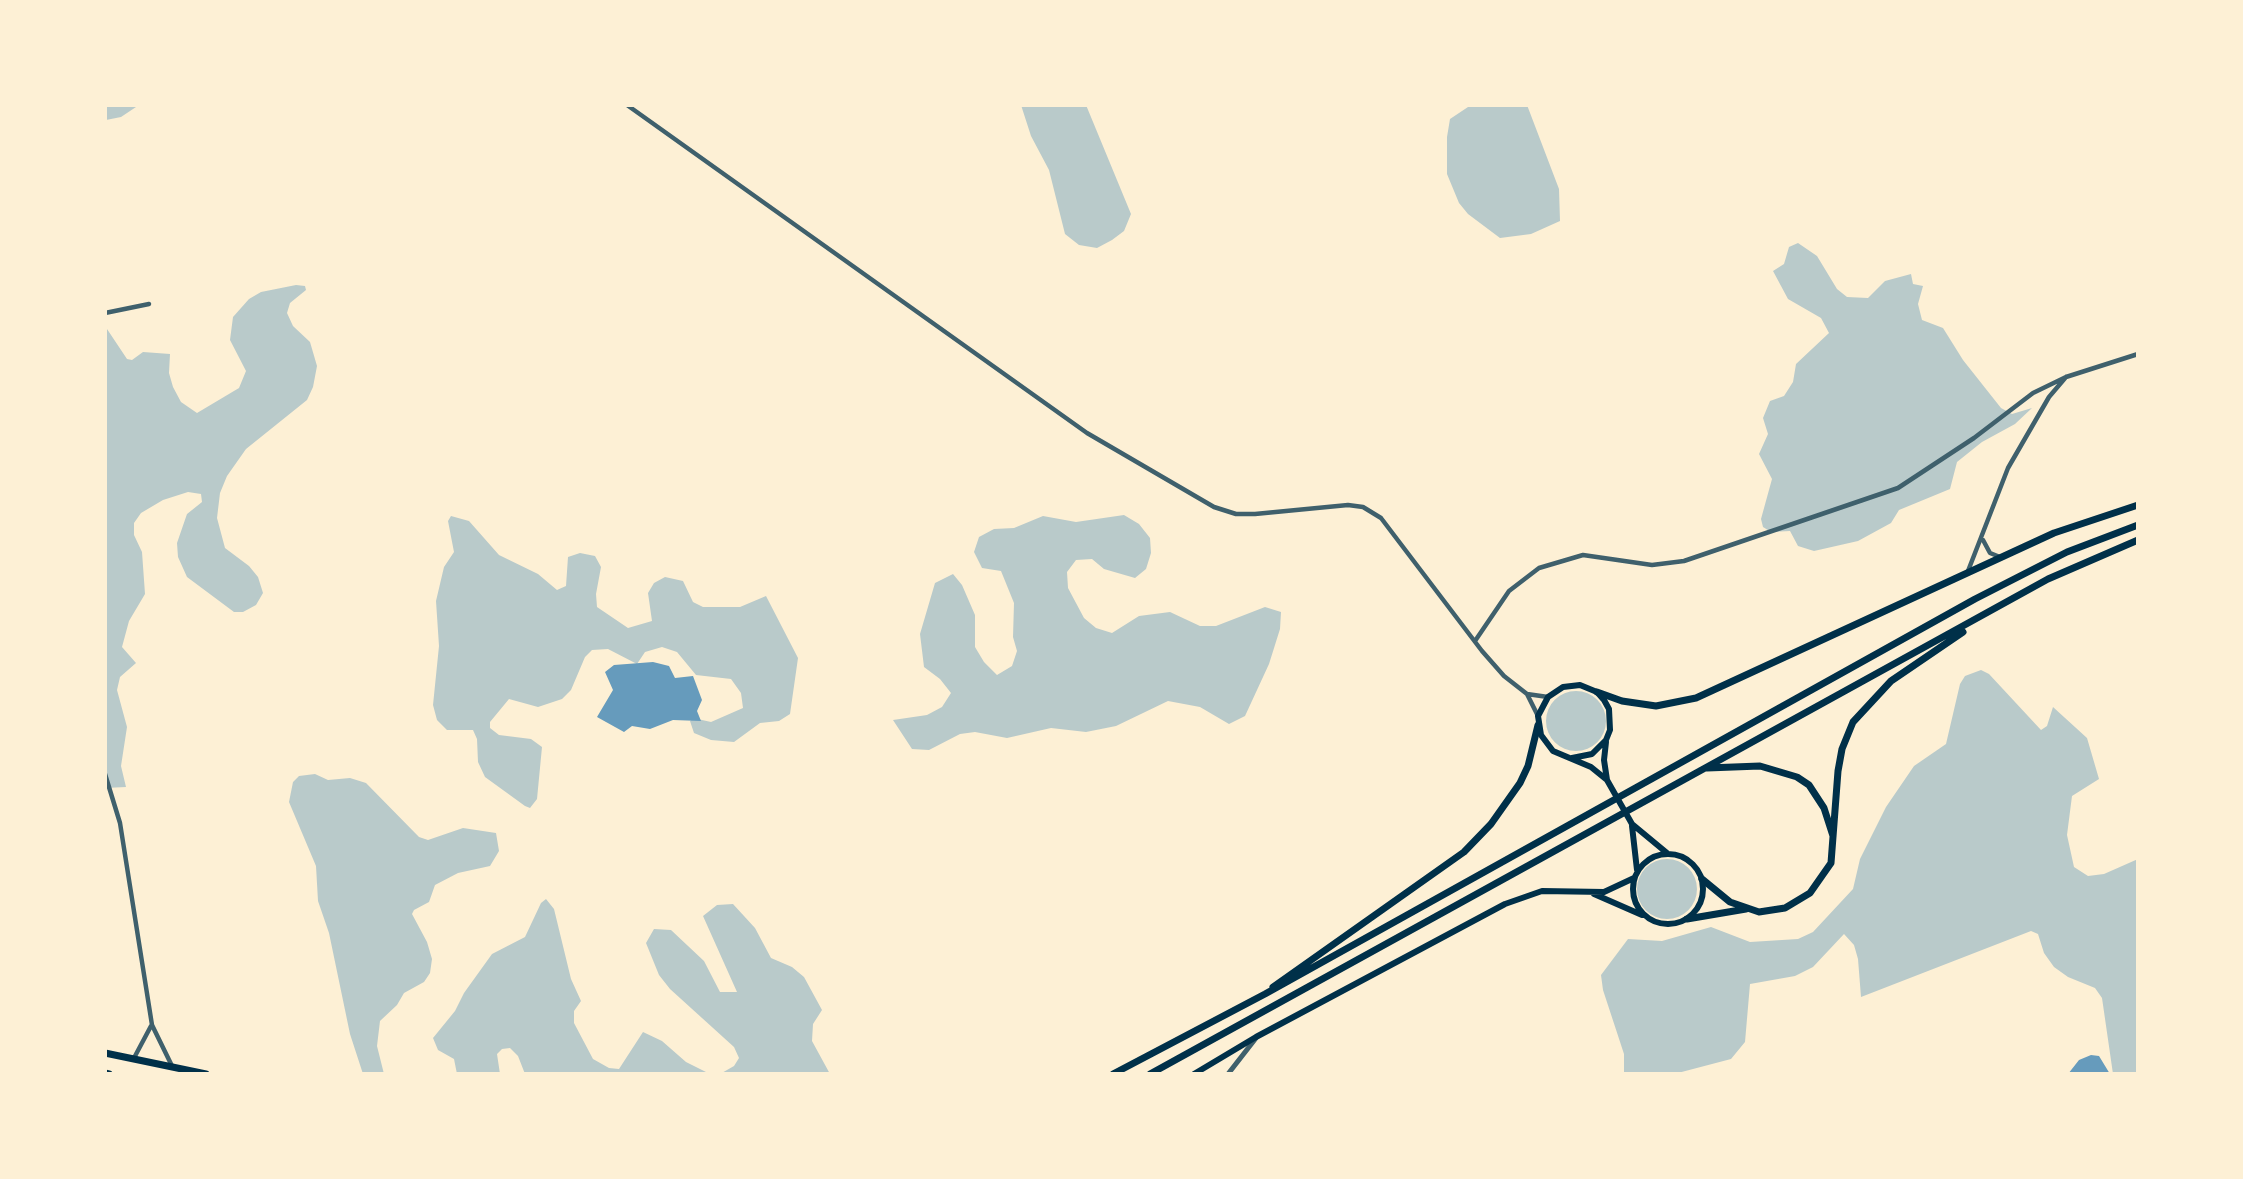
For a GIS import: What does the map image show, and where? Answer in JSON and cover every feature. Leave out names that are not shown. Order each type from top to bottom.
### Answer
[{"type":"highway","points":[[1597,692],[1622,701],[1656,706],[1696,698],[2000,557],[2088,519],[2138,505]]},
{"type":"highway","points":[[1112,1074],[1265,994],[1996,588],[2067,552],[2138,525]]},
{"type":"highway","points":[[1150,1074],[2048,579],[2138,540]]},
{"type":"highway","points":[[1688,919],[1747,909],[1771,911],[1785,908],[1810,893],[1826,874],[1835,844],[1838,771],[1842,748],[1853,722],[1891,681],[1996,609]]},
{"type":"highway","points":[[1265,994],[1295,968],[1464,852],[1491,824],[1520,783],[1528,766],[1538,721]]},
{"type":"highway","points":[[1703,769],[1760,766],[1797,777],[1809,785],[1824,808],[1835,844]]},
{"type":"highway","points":[[1702,879],[1730,902],[1747,909]]},
{"type":"highway","points":[[105,1052],[206,1074]]},
{"type":"main road","points":[[1194,1074],[1256,1037],[1522,896],[1563,889],[1592,893],[1665,925],[1688,919],[1701,901],[1702,879],[1692,863],[1667,853],[1632,824],[1608,780],[1604,760],[1610,730],[1609,709],[1597,692],[1571,685],[1548,697],[1538,721],[1546,744],[1553,751],[1591,767],[1608,780]]},
{"type":"main road","points":[[1572,758],[1592,754],[1606,740]]},
{"type":"main road","points":[[1632,824],[1635,875],[1633,898],[1644,916]]},
{"type":"main road","points":[[1592,893],[1614,889],[1635,875],[1650,858],[1667,853]]},
{"type":"street","points":[[626,105],[1087,433],[1214,507],[1236,514],[1255,514],[1348,505],[1363,507],[1381,518],[1482,651],[1504,676],[1527,694],[1538,721]]},
{"type":"street","points":[[105,313],[149,304]]},
{"type":"street","points":[[1475,641],[1509,591],[1539,568],[1583,555],[1652,565],[1684,561],[1898,488],[1974,438],[2033,393],[2066,377],[2138,354]]},
{"type":"street","points":[[1967,573],[2008,468],[2049,397],[2066,377]]},
{"type":"street","points":[[1982,539],[1990,553],[2000,557]]},
{"type":"street","points":[[1527,694],[1548,697]]},
{"type":"street","points":[[105,774],[120,823],[152,1025],[172,1067]]},
{"type":"street","points":[[134,1059],[152,1025]]},
{"type":"street","points":[[1227,1074],[1256,1037]]},
{"type":"shaded area","points":[[105,105],[139,105],[121,117],[106,120]]},
{"type":"shaded area","points":[[1021,105],[1086,105],[1131,214],[1124,231],[1112,240],[1097,248],[1079,245],[1065,234],[1049,170],[1031,136]]},
{"type":"shaded area","points":[[1471,105],[1527,105],[1559,189],[1560,221],[1531,234],[1500,238],[1468,214],[1459,203],[1447,174],[1447,137],[1450,119]]},
{"type":"shaded area","points":[[1798,243],[1817,256],[1837,289],[1847,297],[1868,298],[1885,281],[1911,274],[1913,284],[1923,286],[1918,304],[1922,320],[1943,328],[1963,360],[2001,408],[2012,414],[2032,408],[2015,424],[1982,442],[1957,462],[1950,489],[1899,510],[1891,523],[1858,541],[1814,551],[1798,546],[1790,531],[1771,532],[1763,527],[1761,519],[1772,479],[1759,454],[1768,434],[1763,418],[1770,401],[1784,396],[1793,382],[1796,364],[1829,333],[1821,318],[1788,299],[1773,271],[1784,264],[1789,247]]},
{"type":"shaded area","points":[[296,285],[305,286],[306,290],[290,303],[287,313],[293,326],[310,342],[317,366],[313,387],[307,400],[246,449],[227,476],[220,493],[217,518],[225,548],[249,566],[258,577],[263,593],[256,605],[243,612],[234,612],[187,577],[178,557],[177,543],[187,514],[202,502],[201,494],[188,492],[163,500],[141,513],[134,523],[134,535],[142,552],[145,594],[129,621],[122,647],[136,663],[120,677],[117,690],[127,727],[121,766],[126,787],[105,788],[105,326],[127,359],[132,360],[143,352],[170,354],[169,373],[173,387],[181,402],[197,413],[239,388],[246,371],[230,340],[233,317],[249,299],[261,292]]},
{"type":"shaded area","points":[[1124,515],[1139,524],[1150,538],[1151,553],[1146,569],[1135,578],[1104,569],[1092,559],[1076,560],[1067,572],[1068,588],[1084,618],[1096,628],[1112,633],[1139,616],[1170,612],[1200,626],[1216,626],[1265,607],[1281,612],[1280,629],[1269,664],[1245,716],[1229,724],[1200,707],[1168,701],[1116,726],[1086,732],[1051,728],[1007,738],[975,732],[960,734],[929,750],[912,749],[893,720],[927,715],[942,707],[951,693],[940,679],[924,667],[920,634],[935,583],[953,574],[962,585],[975,615],[975,647],[984,662],[997,675],[1012,666],[1017,651],[1013,637],[1014,603],[1001,571],[982,568],[974,552],[979,537],[994,529],[1014,528],[1043,516],[1076,522]]},
{"type":"shaded area","points":[[451,516],[469,521],[499,555],[538,574],[557,590],[566,586],[568,557],[580,553],[595,556],[601,567],[596,594],[597,607],[628,628],[652,621],[648,593],[654,583],[665,577],[683,581],[693,602],[703,607],[740,607],[766,596],[798,658],[790,714],[779,721],[760,723],[734,742],[711,740],[694,733],[690,721],[693,718],[711,722],[743,708],[741,693],[731,679],[696,675],[677,652],[662,647],[645,652],[637,664],[608,649],[592,650],[585,657],[571,690],[562,699],[538,707],[509,699],[490,722],[490,728],[499,735],[531,739],[542,747],[537,799],[530,808],[525,806],[485,777],[478,762],[477,739],[473,730],[447,730],[437,720],[433,705],[439,646],[436,601],[444,567],[454,552],[448,521]]},
{"type":"shaded area","points":[[1981,670],[1989,674],[2041,730],[2047,726],[2053,707],[2087,738],[2099,779],[2072,796],[2067,835],[2074,867],[2088,876],[2104,874],[2138,859],[2138,1074],[2113,1074],[2102,998],[2095,988],[2068,977],[2054,967],[2044,953],[2038,934],[2031,931],[1861,997],[1858,959],[1854,945],[1844,934],[1813,967],[1795,976],[1750,984],[1745,1042],[1731,1059],[1674,1074],[1624,1074],[1624,1054],[1603,990],[1601,975],[1628,939],[1662,941],[1711,927],[1750,942],[1798,939],[1813,932],[1853,889],[1860,859],[1886,807],[1914,766],[1946,744],[1960,684],[1965,676]]},
{"type":"shaded area","points":[[1570,691],[1582,691],[1601,704],[1606,721],[1604,733],[1593,746],[1582,751],[1570,751],[1551,738],[1546,727],[1546,715],[1559,696]]},
{"type":"shaded area","points":[[315,774],[328,780],[350,778],[366,783],[419,837],[428,840],[463,828],[496,833],[499,851],[490,866],[458,873],[435,885],[429,902],[414,910],[412,914],[427,942],[432,959],[430,973],[424,982],[404,993],[397,1005],[380,1021],[377,1046],[384,1074],[363,1074],[350,1034],[329,933],[318,901],[316,866],[289,802],[293,782],[299,776]]},
{"type":"shaded area","points":[[1661,859],[1673,859],[1692,872],[1697,889],[1695,901],[1684,914],[1673,919],[1661,919],[1642,906],[1637,895],[1637,883],[1650,864]]},
{"type":"shaded area","points":[[546,899],[554,909],[571,979],[581,1001],[574,1011],[574,1023],[593,1059],[609,1068],[619,1069],[643,1032],[662,1041],[686,1062],[710,1074],[525,1074],[518,1056],[510,1048],[502,1049],[497,1054],[500,1074],[457,1074],[454,1059],[438,1050],[433,1038],[455,1011],[464,993],[492,954],[525,937],[541,903]]},
{"type":"shaded area","points":[[733,904],[755,928],[771,958],[792,967],[804,977],[822,1010],[813,1024],[812,1041],[830,1074],[720,1074],[734,1066],[739,1058],[734,1047],[670,989],[659,975],[646,943],[654,929],[671,930],[704,961],[720,992],[737,992],[703,916],[717,905]]},
{"type":"water","points":[[653,662],[669,666],[675,678],[693,676],[702,700],[697,711],[701,721],[673,720],[650,729],[632,726],[624,732],[597,717],[613,690],[605,672],[614,665]]},
{"type":"water","points":[[2091,1055],[2099,1056],[2110,1074],[2068,1074],[2079,1060]]}]
